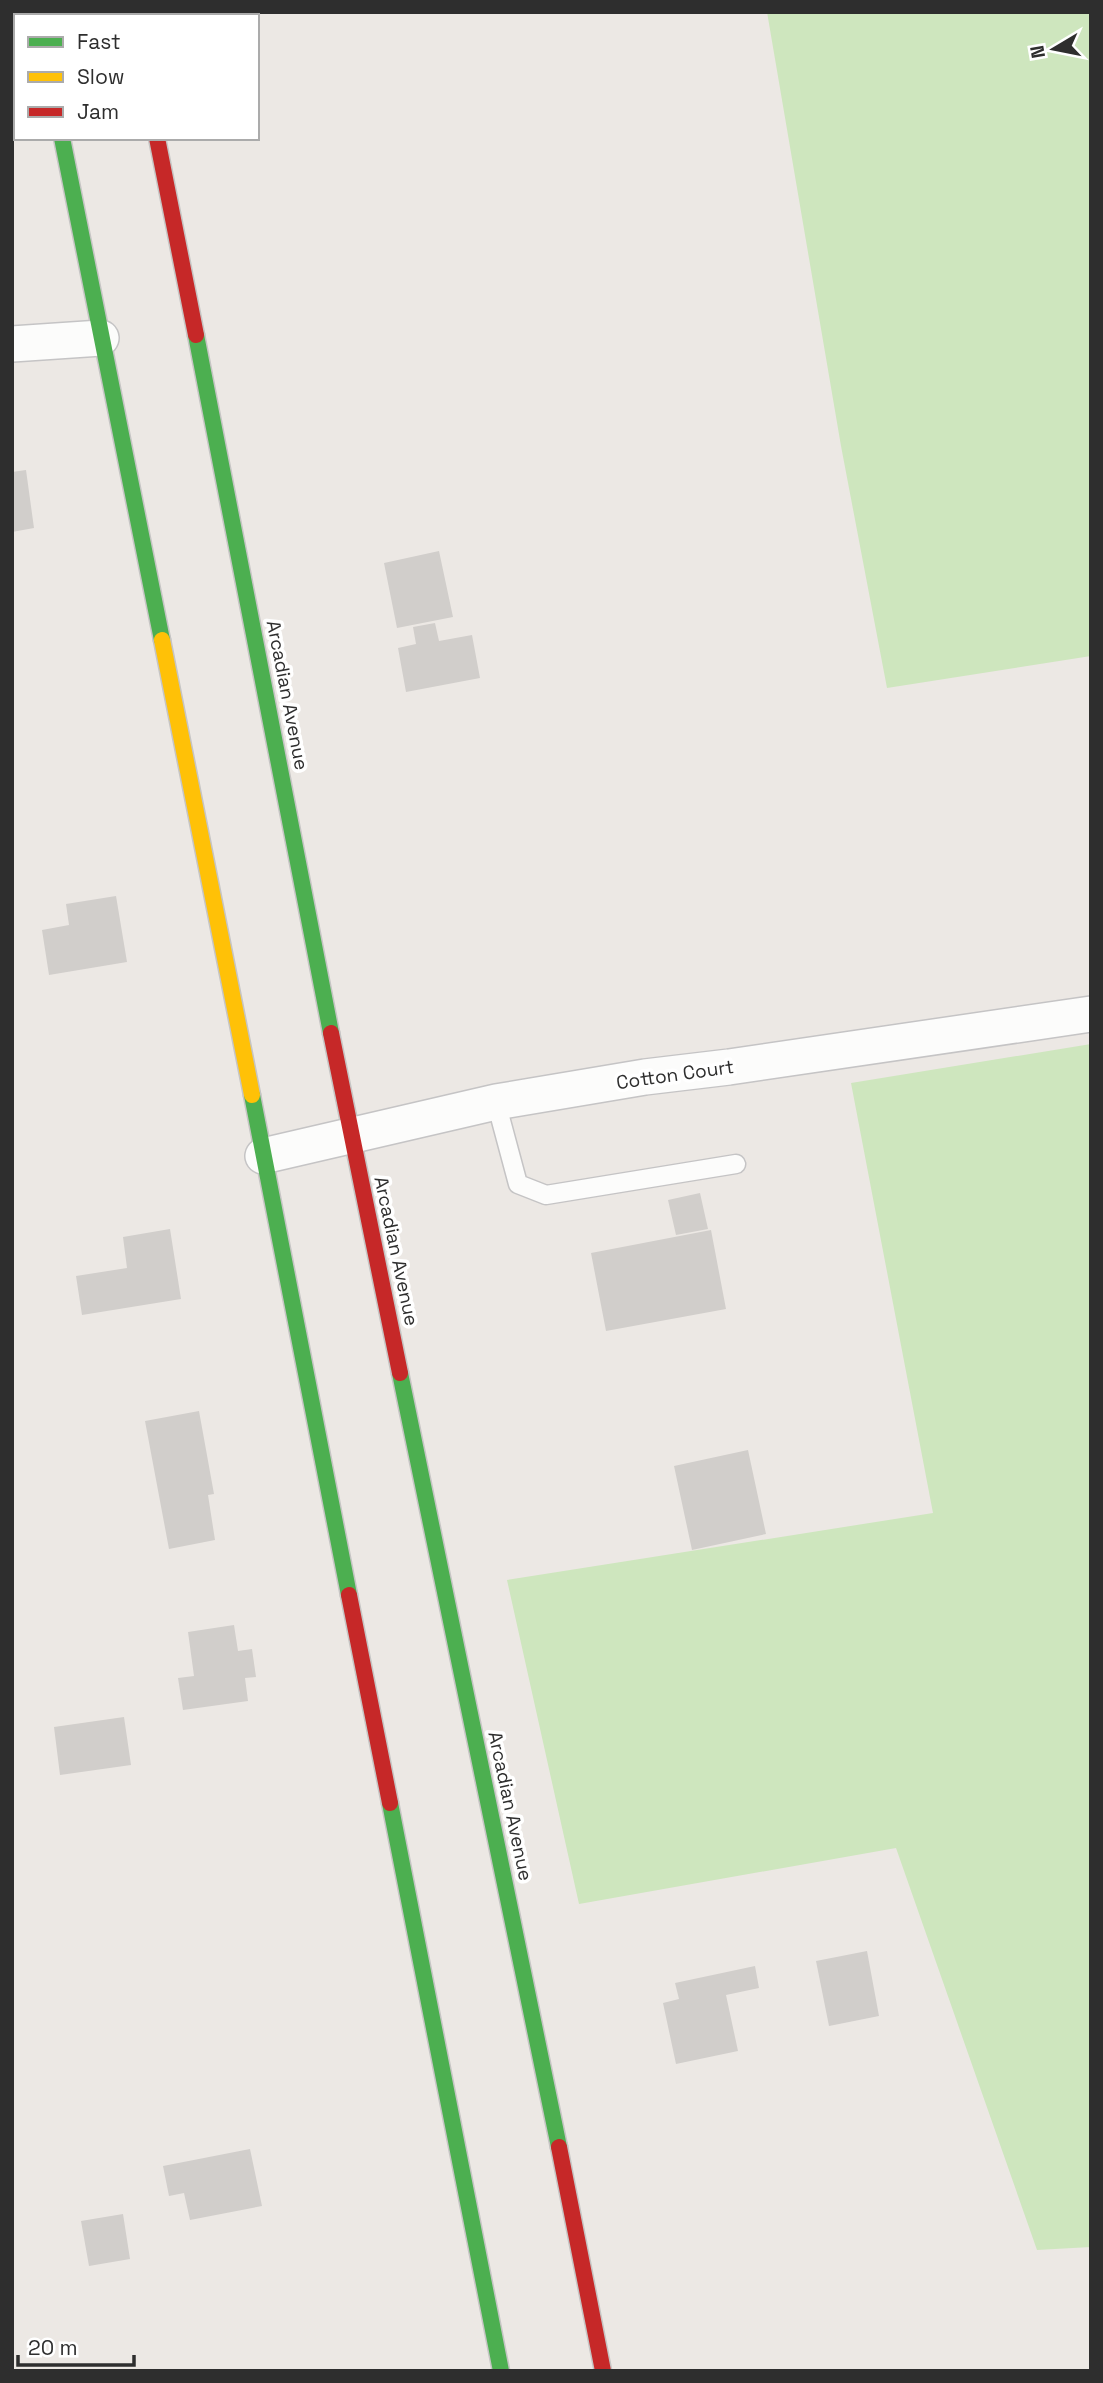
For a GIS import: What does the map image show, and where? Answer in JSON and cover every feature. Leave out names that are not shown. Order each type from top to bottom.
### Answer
[{"type":"main road","points":[[62,140],[501,2371]]},
{"type":"main road","name":"Arcadian Avenue","points":[[157,140],[212,409],[351,1135],[561,2153],[603,2371]]},
{"type":"street","points":[[12,344],[101,338]]},
{"type":"street","name":"Cotton Court","points":[[263,1156],[496,1102],[645,1077],[1091,1014]]},
{"type":"lane","points":[[496,1102],[518,1184],[546,1195],[736,1164]]},
{"type":"green space","points":[[767,12],[1091,12],[1091,656],[887,688],[841,446]]},
{"type":"green space","points":[[1091,1044],[1091,2247],[1037,2250],[896,1848],[579,1904],[507,1580],[933,1513],[851,1083]]},
{"type":"building","points":[[26,470],[34,528],[12,532],[12,472]]},
{"type":"building","points":[[439,551],[453,617],[397,628],[384,563]]},
{"type":"building","points":[[435,623],[439,641],[472,635],[480,678],[406,692],[398,648],[416,644],[413,627]]},
{"type":"building","points":[[116,896],[127,962],[49,975],[42,930],[69,925],[66,904]]},
{"type":"building","points":[[700,1193],[708,1229],[676,1235],[668,1200]]},
{"type":"building","points":[[170,1229],[181,1299],[82,1315],[76,1276],[127,1268],[123,1237]]},
{"type":"building","points":[[711,1230],[726,1309],[606,1331],[591,1253]]},
{"type":"building","points":[[199,1411],[214,1494],[208,1495],[215,1540],[169,1549],[145,1421]]},
{"type":"building","points":[[748,1450],[766,1534],[692,1550],[674,1466]]},
{"type":"building","points":[[234,1625],[238,1651],[252,1649],[256,1677],[245,1678],[248,1701],[183,1710],[178,1678],[194,1676],[188,1632]]},
{"type":"building","points":[[124,1717],[131,1765],[60,1775],[54,1727]]},
{"type":"building","points":[[867,1951],[879,2016],[829,2026],[816,1961]]},
{"type":"building","points":[[755,1966],[759,1988],[726,1995],[738,2051],[676,2064],[663,2003],[679,1999],[675,1983]]},
{"type":"building","points":[[250,2149],[262,2206],[190,2220],[184,2193],[169,2196],[163,2166]]},
{"type":"building","points":[[123,2214],[130,2259],[89,2266],[81,2221]]},
{"type":"traffic: fast","points":[[62,140],[162,640]]},
{"type":"traffic: fast","points":[[196,335],[331,1033]]},
{"type":"traffic: fast","points":[[252,1095],[349,1595]]},
{"type":"traffic: fast","points":[[400,1373],[559,2147]]},
{"type":"traffic: fast","points":[[390,1803],[501,2371]]},
{"type":"traffic: slow","points":[[162,640],[252,1095]]},
{"type":"traffic: jam","points":[[157,140],[196,335]]},
{"type":"traffic: jam","points":[[331,1033],[400,1373]]},
{"type":"traffic: jam","points":[[349,1595],[390,1803]]},
{"type":"traffic: jam","points":[[559,2147],[603,2371]]}]
